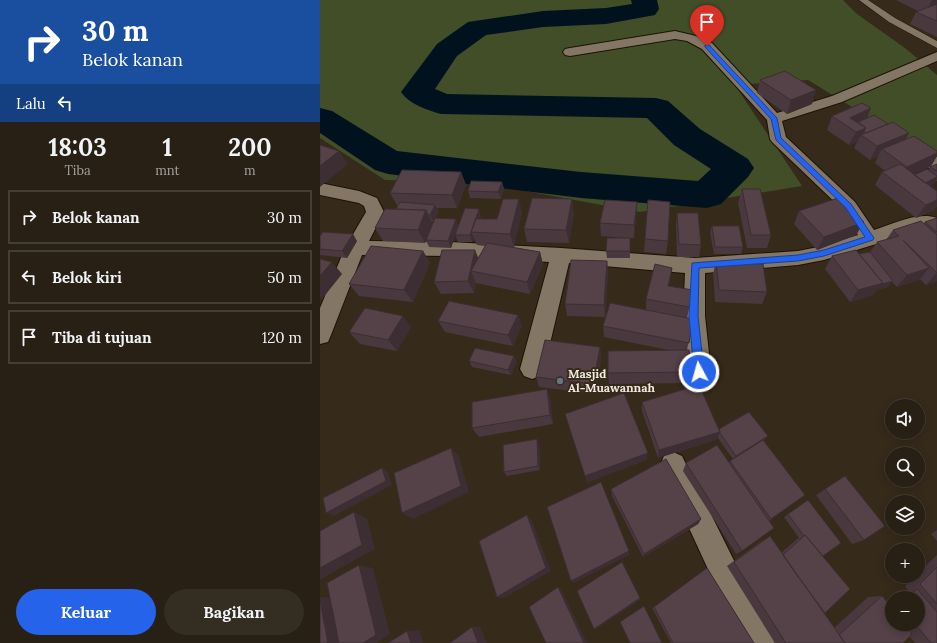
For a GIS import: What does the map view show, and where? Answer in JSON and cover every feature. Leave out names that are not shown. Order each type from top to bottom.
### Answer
[{"type":"street","points":[[570,52],[675,35],[686,36],[707,46],[774,119],[778,139],[849,206],[870,238]]},
{"type":"street","points":[[774,119],[843,103],[937,56]]},
{"type":"street","points":[[893,136],[937,165]]},
{"type":"street","points":[[320,189],[361,197],[370,201],[374,206],[375,212],[355,248],[320,335]]},
{"type":"street","points":[[355,248],[450,249],[561,255],[695,266],[798,258],[824,253],[901,228],[910,227],[921,222],[929,222],[937,228]]},
{"type":"street","points":[[532,369],[561,255]]},
{"type":"street","points":[[695,266],[694,316],[699,372]]},
{"type":"street","points":[[673,465],[759,643]]},
{"type":"lane","points":[[863,0],[892,20],[937,45]]},
{"type":"green space","points":[[320,0],[843,0],[857,14],[905,48],[937,75],[937,159],[808,80],[735,85],[802,186],[640,212],[482,183],[385,180],[320,138]]},
{"type":"building","points":[[937,4],[937,21],[916,12]]},
{"type":"building","points":[[785,71],[816,90],[791,100],[760,80]]},
{"type":"building","points":[[862,103],[871,108],[850,118],[866,128],[856,132],[832,116]]},
{"type":"building","points":[[874,115],[888,124],[866,133],[864,131],[866,128],[858,122]]},
{"type":"building","points":[[893,122],[909,133],[877,146],[861,135]]},
{"type":"building","points":[[914,136],[937,151],[937,153],[907,167],[882,149]]},
{"type":"building","points":[[320,145],[339,151],[320,166]]},
{"type":"building","points":[[900,164],[937,191],[937,200],[926,205],[882,172]]},
{"type":"building","points":[[937,164],[937,171],[930,167]]},
{"type":"building","points":[[927,169],[937,177],[925,183],[914,175]]},
{"type":"building","points":[[402,170],[461,172],[452,195],[390,193]]},
{"type":"building","points":[[471,181],[502,182],[498,192],[468,191]]},
{"type":"building","points":[[742,189],[760,189],[771,235],[751,235]]},
{"type":"building","points":[[532,198],[572,199],[566,230],[524,229]]},
{"type":"building","points":[[838,198],[864,222],[824,237],[799,211]]},
{"type":"building","points":[[503,199],[519,199],[510,234],[471,232],[476,219],[497,219]]},
{"type":"building","points":[[605,200],[637,202],[634,225],[600,223]]},
{"type":"building","points":[[648,200],[670,202],[668,241],[645,239]]},
{"type":"building","points":[[400,202],[435,205],[430,215],[428,215],[426,210],[396,209]]},
{"type":"building","points":[[465,208],[479,209],[470,235],[455,235]]},
{"type":"building","points":[[385,209],[426,210],[418,230],[375,228]]},
{"type":"building","points":[[677,213],[698,213],[701,245],[679,244]]},
{"type":"building","points":[[435,218],[456,219],[448,241],[426,240]]},
{"type":"building","points":[[937,218],[937,232],[925,222]]},
{"type":"building","points":[[921,221],[937,235],[937,273],[903,240],[929,268],[907,275],[877,242],[899,236],[893,230]]},
{"type":"building","points":[[712,226],[739,226],[743,247],[715,247]]},
{"type":"building","points":[[323,232],[353,234],[342,251],[320,249],[320,236]]},
{"type":"building","points":[[607,238],[630,238],[630,251],[606,251]]},
{"type":"building","points":[[487,243],[540,252],[527,282],[471,271]]},
{"type":"building","points":[[371,246],[423,251],[404,290],[349,284]]},
{"type":"building","points":[[442,250],[475,250],[468,281],[434,282]]},
{"type":"building","points":[[856,250],[883,283],[858,290],[832,256]]},
{"type":"building","points":[[870,252],[893,281],[882,284],[883,283],[859,254]]},
{"type":"building","points":[[320,259],[332,262],[320,276]]},
{"type":"building","points":[[571,260],[607,261],[604,305],[565,304]]},
{"type":"building","points":[[716,262],[763,264],[767,292],[719,290]]},
{"type":"building","points":[[655,264],[672,268],[668,286],[693,290],[689,307],[646,299]]},
{"type":"building","points":[[449,301],[518,315],[508,335],[438,321]]},
{"type":"building","points":[[610,303],[693,319],[689,343],[603,326]]},
{"type":"building","points":[[365,308],[403,316],[388,340],[349,332]]},
{"type":"building","points":[[545,340],[600,347],[593,384],[536,377]]},
{"type":"building","points":[[475,348],[514,356],[508,370],[469,361]]},
{"type":"building","points":[[689,350],[692,372],[608,373],[608,351]]},
{"type":"building","points":[[699,385],[720,432],[659,450],[642,402]]},
{"type":"building","points":[[547,389],[550,415],[472,428],[472,402]]},
{"type":"building","points":[[624,393],[648,453],[585,476],[565,414]]},
{"type":"building","points":[[749,412],[768,436],[736,456],[720,433],[719,429]]},
{"type":"building","points":[[537,439],[538,466],[504,472],[503,445]]},
{"type":"building","points":[[763,440],[805,495],[771,519],[730,461]]},
{"type":"building","points":[[717,445],[774,528],[742,551],[686,463]]},
{"type":"building","points":[[451,448],[461,486],[402,513],[394,473]]},
{"type":"building","points":[[666,459],[701,519],[644,554],[611,489]]},
{"type":"building","points":[[382,468],[386,481],[326,513],[323,498]]},
{"type":"building","points":[[845,476],[885,526],[864,540],[825,489]]},
{"type":"building","points":[[601,482],[629,551],[571,581],[547,507]]},
{"type":"building","points":[[808,500],[841,543],[823,556],[805,535],[804,536],[788,514]]},
{"type":"building","points":[[354,512],[362,545],[320,568],[320,531]]},
{"type":"building","points":[[527,515],[546,568],[497,597],[479,541]]},
{"type":"building","points":[[805,535],[850,589],[825,613],[783,555]]},
{"type":"building","points":[[770,536],[845,643],[786,643],[734,562]]},
{"type":"building","points":[[622,562],[640,598],[594,629],[577,591]]},
{"type":"building","points":[[359,565],[376,635],[363,643],[339,643],[327,583]]},
{"type":"building","points":[[937,567],[937,604],[920,584],[925,583],[925,579]]},
{"type":"building","points":[[707,568],[754,643],[673,643],[654,607]]},
{"type":"building","points":[[558,587],[584,643],[546,643],[529,607]]},
{"type":"building","points":[[882,596],[885,600],[885,631],[910,631],[912,634],[903,643],[845,643],[839,635]]},
{"type":"building","points":[[925,598],[937,612],[937,643],[931,643],[921,631],[925,631]]},
{"type":"building","points":[[320,600],[328,643],[320,643]]},
{"type":"building","points":[[644,606],[662,643],[630,643],[620,622]]},
{"type":"building","points":[[472,627],[478,643],[450,643]]},
{"type":"building","points":[[407,631],[411,643],[388,643]]},
{"type":"waterway","points":[[320,118],[388,162],[581,185],[707,195],[735,168],[687,137],[656,108],[441,104],[417,92],[447,50],[478,28],[543,19],[606,16],[646,9],[644,0]]},
{"type":"place","name":"Masjid Al-Muawannah","points":[[560,381]]},
{"type":"route","points":[[699,372],[694,316],[695,266],[798,258],[824,253],[870,238],[849,206],[778,139],[774,119],[707,46]]}]
